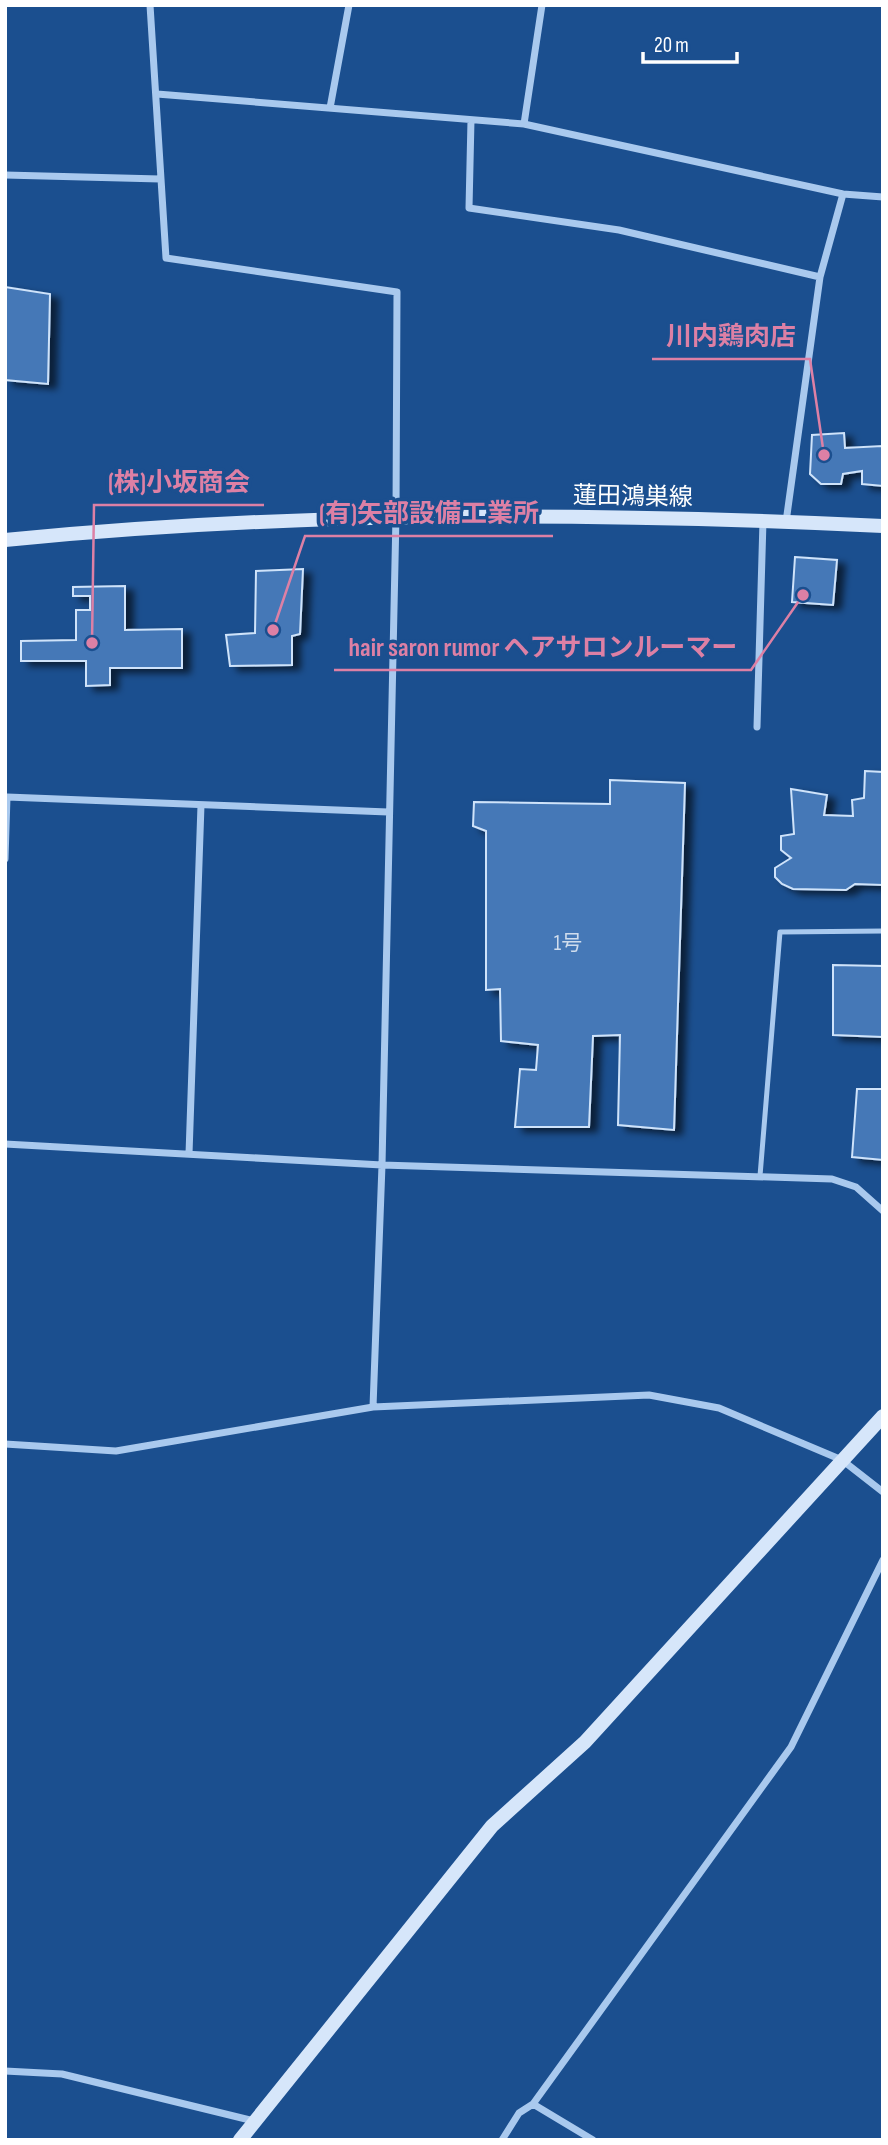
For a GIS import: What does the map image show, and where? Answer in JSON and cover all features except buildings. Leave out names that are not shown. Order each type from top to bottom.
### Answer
[{"type":"street","points":[[150,5],[166,258],[397,292],[396,516],[382,1165],[373,1407]]},
{"type":"street","points":[[330,108],[349,5]]},
{"type":"street","points":[[524,124],[542,5]]},
{"type":"street","points":[[157,94],[524,124],[843,194],[883,197]]},
{"type":"street","points":[[471,120],[469,208],[620,230],[820,277]]},
{"type":"street","points":[[5,175],[160,179]]},
{"type":"street","points":[[786,522],[820,277],[843,194]]},
{"type":"street","name":"蓮田鴻巣線","points":[[5,540],[102,530],[396,516],[762,521],[883,526]]},
{"type":"street","points":[[757,727],[762,521]]},
{"type":"street","points":[[5,859],[7,797],[388,812]]},
{"type":"street","points":[[189,1154],[201,805]]},
{"type":"street","points":[[5,1144],[382,1165],[832,1179],[856,1187],[883,1211]]},
{"type":"street","points":[[5,1444],[116,1451],[373,1407],[649,1395],[719,1408],[842,1461],[883,1492]]},
{"type":"street","points":[[240,2140],[452,1871],[492,1826],[585,1742],[883,1416]]},
{"type":"street","points":[[502,2140],[519,2113],[533,2104],[791,1747],[883,1560]]},
{"type":"street","points":[[5,2071],[62,2074],[255,2122]]},
{"type":"street","points":[[533,2104],[593,2140]]},
{"type":"lane","points":[[760,1176],[780,932],[883,931]]},
{"type":"place","name":"川内鶏肉店","points":[[824,455]]},
{"type":"place","name":"hair saron rumor ヘアサロンルーマー","points":[[803,595]]},
{"type":"place","name":"(有)矢部設備工業所","points":[[273,630]]},
{"type":"place","name":"(株)小坂商会","points":[[92,643]]}]
